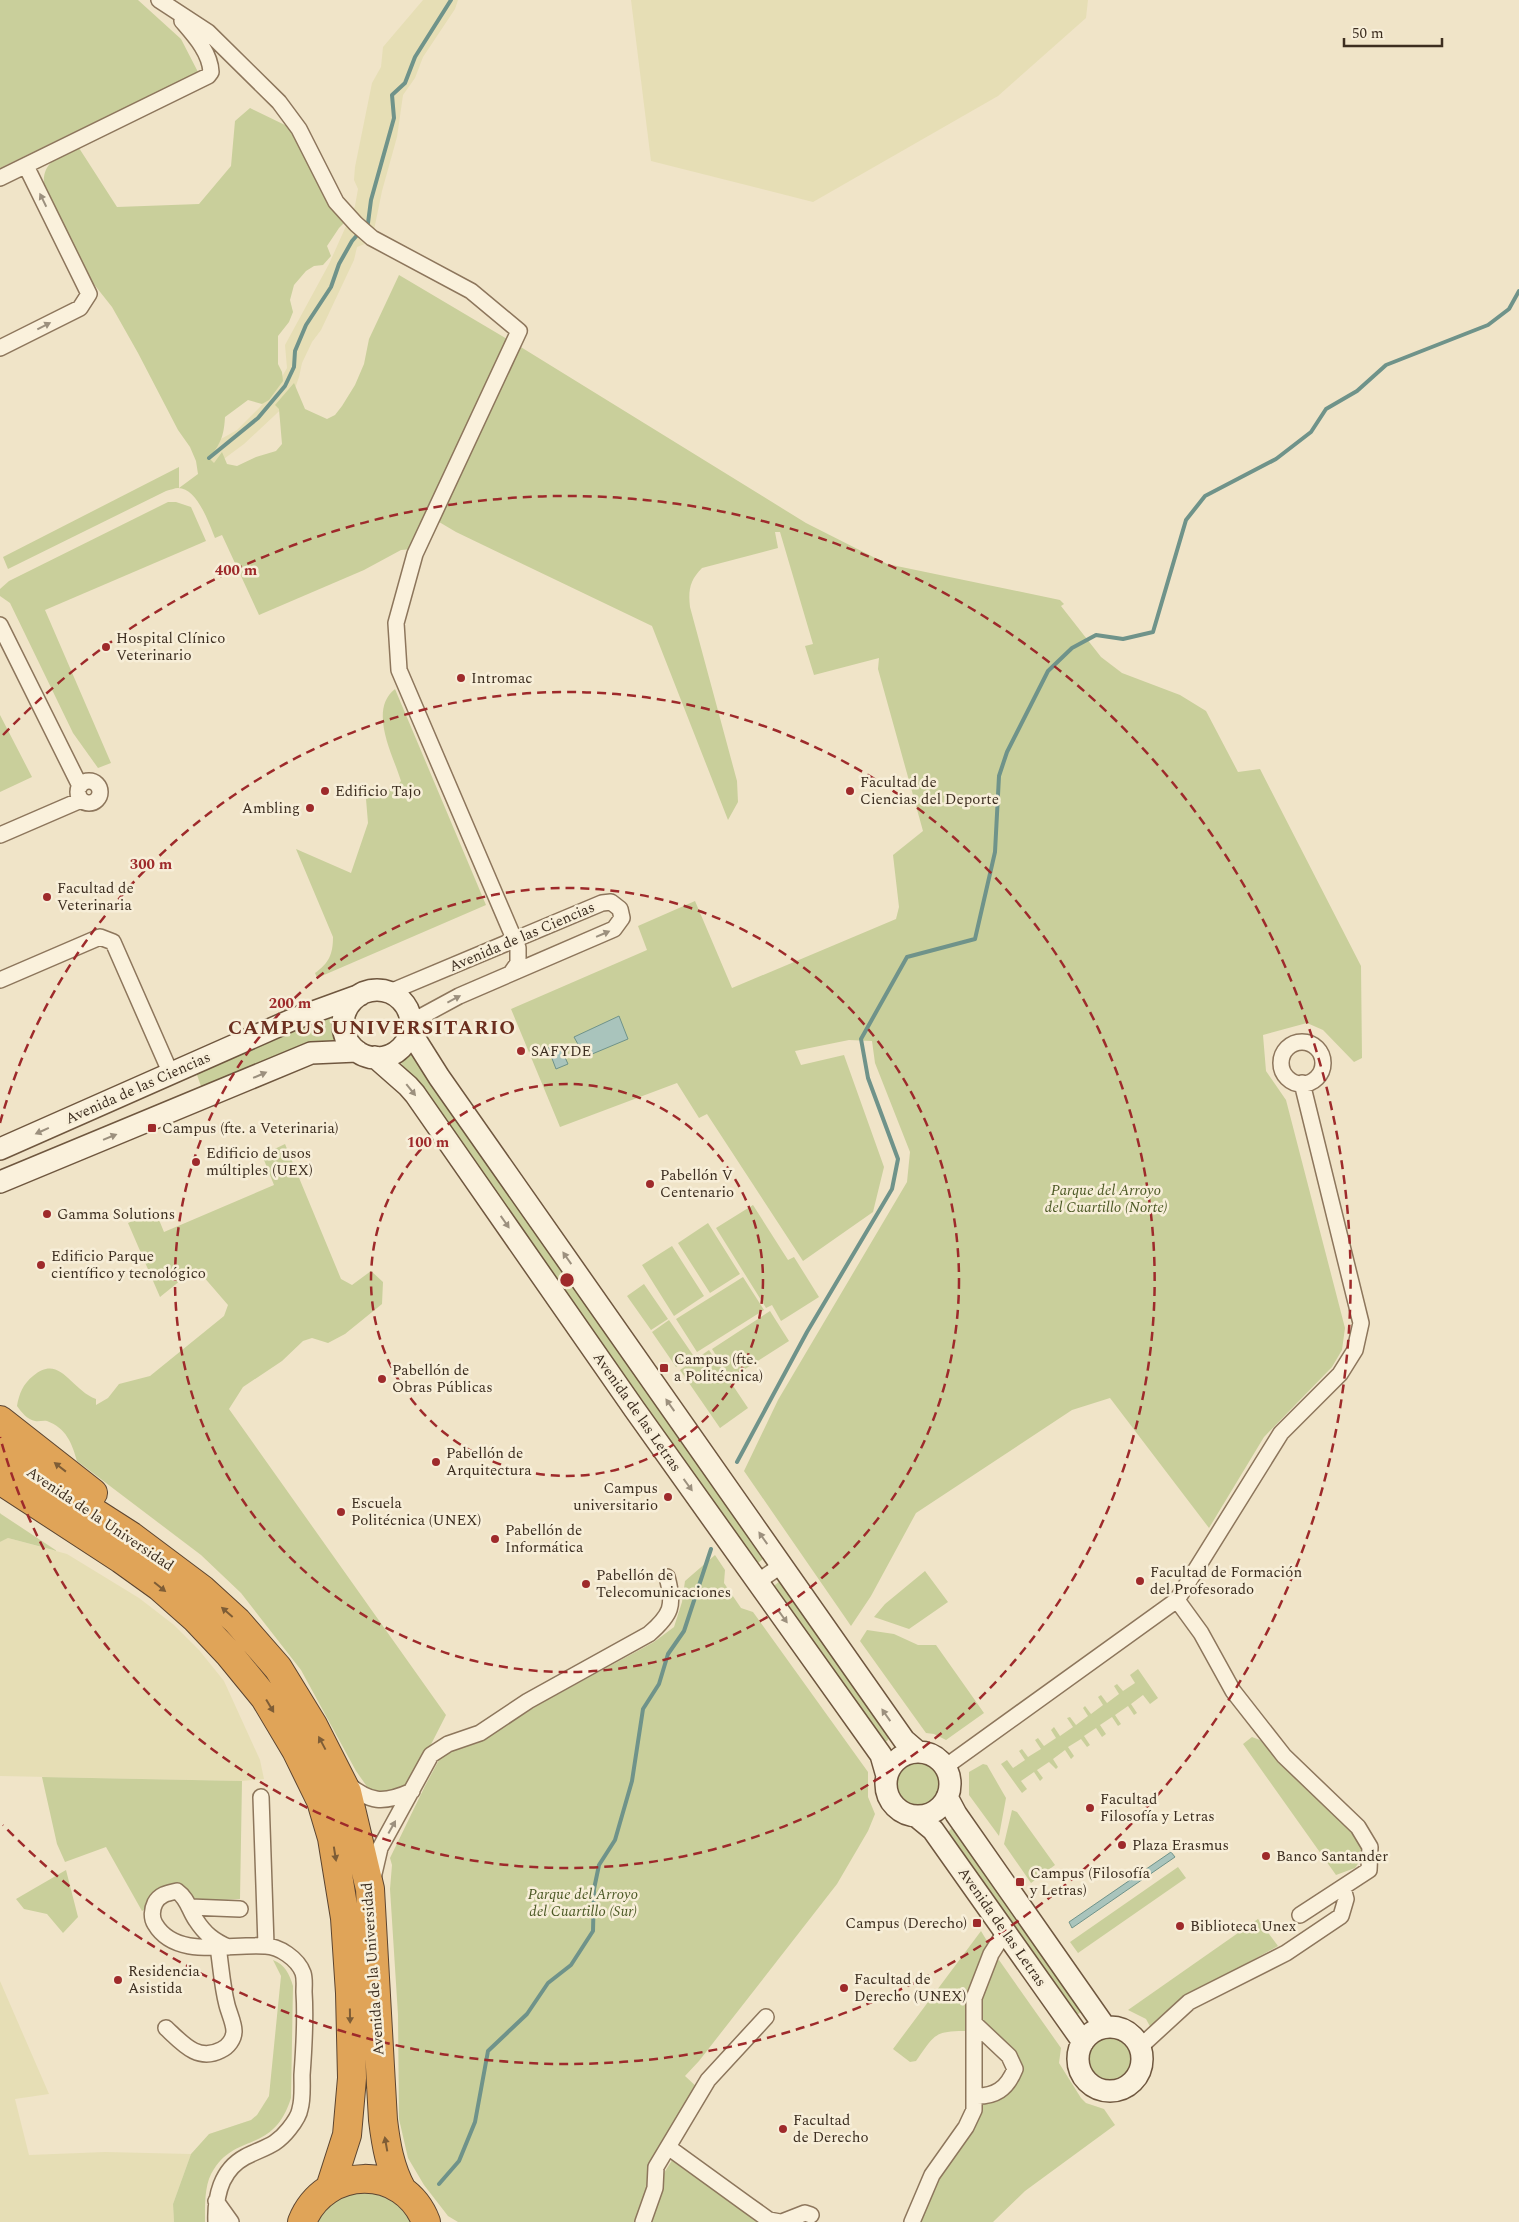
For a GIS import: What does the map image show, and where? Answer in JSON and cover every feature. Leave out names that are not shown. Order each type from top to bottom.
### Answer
[{"type":"highway","points":[[0,1420],[162,1546],[202,1590]]},
{"type":"highway","name":"Avenida de la Universidad","points":[[0,1452],[131,1536],[202,1590],[237,1621],[278,1668],[313,1725],[347,1792],[370,1889],[382,2120],[387,2149],[395,2177],[402,2190]]},
{"type":"highway","name":"Avenida de la Universidad","points":[[0,1480],[121,1559],[160,1587],[195,1618],[265,1698],[296,1750],[321,1800],[332,1838],[345,1918],[350,1993],[352,2078],[347,2134],[330,2188]]},
{"type":"highway","points":[[0,1490],[121,1559]]},
{"type":"highway","points":[[300,2220],[315,2200],[330,2188],[353,2179],[387,2182],[402,2190],[411,2198],[427,2220]]},
{"type":"main road","points":[[0,1182],[311,1054],[389,1056],[404,1044],[410,1026],[405,1004],[390,992],[375,990],[360,995],[349,1005],[344,1019],[347,1039],[366,1054]]},
{"type":"main road","name":"Avenida de las Ciencias","points":[[0,1149],[294,1020],[360,995]]},
{"type":"main road","name":"Avenida de las Letras","points":[[410,1026],[439,1077],[904,1740],[918,1752]]},
{"type":"main road","name":"Avenida de las Letras","points":[[366,1054],[408,1086],[415,1094],[757,1582],[881,1755],[887,1776]]},
{"type":"main road","points":[[918,1752],[931,1755],[945,1767],[950,1780],[947,1797],[936,1811],[916,1816],[902,1812],[892,1803],[887,1792],[887,1776],[898,1758],[909,1753],[918,1752]]},
{"type":"main road","name":"Avenida de las Letras","points":[[947,1797],[956,1814],[1105,2027]]},
{"type":"main road","name":"Avenida de las Letras","points":[[916,1816],[932,1830],[1083,2042]]},
{"type":"main road","points":[[1105,2027],[1116,2027],[1126,2031],[1140,2047],[1142,2056],[1141,2066],[1135,2080],[1122,2088],[1108,2091],[1094,2086],[1083,2075],[1079,2066],[1078,2056],[1083,2042],[1092,2032],[1105,2027]]},
{"type":"street","points":[[0,178],[208,76],[211,72],[211,66],[203,49],[194,35],[164,4]]},
{"type":"street","points":[[164,4],[208,32],[279,102],[299,130],[336,202],[356,224],[369,235],[470,291],[519,331],[415,554],[396,622],[399,670],[515,940],[519,956],[518,963],[511,973]]},
{"type":"street","points":[[0,348],[80,308],[89,294],[26,166]]},
{"type":"street","points":[[0,625],[66,759],[79,773],[84,789],[0,835]]},
{"type":"street","name":"Avenida de las Ciencias","points":[[390,992],[602,903],[616,904],[622,914],[620,921],[614,929],[459,996],[410,1026]]},
{"type":"street","points":[[0,980],[100,937],[112,942],[170,1074]]},
{"type":"street","points":[[945,1767],[1177,1600],[1281,1433],[1340,1374],[1355,1350],[1361,1324],[1302,1084]]},
{"type":"street","points":[[757,1582],[782,1564]]},
{"type":"street","points":[[370,1889],[380,1848],[431,1755],[442,1748],[480,1733],[528,1701],[649,1634],[666,1620],[672,1596],[667,1577]]},
{"type":"street","points":[[1177,1600],[1201,1633],[1233,1691],[1278,1749],[1358,1827],[1370,1847],[1368,1870],[1300,1915]]},
{"type":"street","points":[[340,1778],[359,1794],[380,1800],[394,1799],[412,1791]]},
{"type":"street","points":[[260,1797],[266,1945]]},
{"type":"street","points":[[1140,2047],[1189,2002],[1286,1953],[1341,1916],[1346,1899],[1343,1888]]},
{"type":"street","points":[[216,2222],[215,2201],[219,2187],[230,2169],[244,2158],[276,2144],[290,2128],[300,2111],[306,2012],[303,1974],[296,1961],[266,1945],[223,1947],[199,1947],[180,1944],[159,1931],[153,1921],[152,1910],[156,1901],[164,1893],[177,1891],[184,1896],[196,1920],[212,1940],[223,1947]]},
{"type":"street","points":[[190,1907],[240,1909]]},
{"type":"street","points":[[912,2222],[932,2175],[966,2127],[974,2110],[974,1998],[990,1954],[1005,1932]]},
{"type":"street","points":[[166,2028],[186,2047],[201,2055],[214,2054],[225,2048],[232,2039],[234,2031],[226,2004],[223,1947]]},
{"type":"street","points":[[643,2222],[655,2188],[656,2167],[708,2080],[766,2017]]},
{"type":"street","points":[[974,2024],[1009,2056],[1015,2069],[1010,2081],[1002,2091],[987,2097],[974,2096]]},
{"type":"street","points":[[668,2147],[769,2220],[781,2222],[805,2213],[811,2215]]},
{"type":"street","points":[[215,2201],[231,2222]]},
{"type":"shaded area","points":[[423,0],[458,0],[455,9],[423,57],[415,78],[403,95],[397,137],[382,191],[374,230],[365,244],[357,247],[354,260],[321,330],[312,342],[302,363],[291,400],[244,444],[213,467],[205,464],[212,444],[237,430],[260,407],[273,392],[287,368],[285,345],[329,264],[355,206],[358,189],[354,180],[355,167],[372,83],[381,67],[383,47]]},
{"type":"shaded area","points":[[631,0],[1088,0],[1086,18],[998,96],[813,202],[651,161]]},
{"type":"shaded area","points":[[8,1538],[67,1554],[139,1598],[174,1625],[199,1650],[224,1681],[260,1760],[264,1779],[242,1781],[0,1776],[0,1542]]},
{"type":"shaded area","points":[[0,1981],[49,2094],[15,2099],[29,2155],[105,2152],[191,2154],[173,2204],[174,2222],[0,2222]]},
{"type":"green space","points":[[0,0],[138,0],[181,39],[198,72],[0,168]]},
{"type":"green space","name":"Parque del Arroyo del Cuartillo (Norte)","points":[[250,108],[287,126],[297,135],[347,220],[327,246],[331,256],[323,265],[314,266],[306,271],[294,285],[290,300],[293,312],[289,322],[278,336],[278,364],[282,372],[283,381],[269,400],[262,404],[248,400],[225,417],[221,439],[209,458],[214,463],[222,452],[227,464],[237,466],[256,457],[276,451],[282,444],[279,409],[275,405],[294,383],[305,409],[327,419],[335,415],[355,385],[364,364],[369,339],[399,275],[524,349],[806,523],[887,564],[1060,600],[1064,604],[1061,606],[1101,657],[1122,673],[1180,695],[1206,711],[1238,772],[1260,769],[1361,966],[1362,1058],[1354,1062],[1323,1030],[1307,1023],[1263,1035],[1266,1071],[1286,1100],[1345,1328],[1342,1350],[1332,1367],[1264,1437],[1209,1528],[1110,1398],[1072,1410],[916,1513],[871,1596],[851,1626],[744,1471],[778,1400],[907,1182],[910,1152],[875,1063],[872,1041],[849,1040],[795,1051],[801,1065],[844,1055],[884,1167],[873,1212],[803,1261],[707,1114],[699,1118],[677,1083],[560,1127],[511,1009],[647,950],[638,926],[695,901],[732,988],[896,919],[899,907],[893,855],[923,831],[878,669],[879,658],[814,675],[805,646],[813,644],[780,532],[775,532],[778,548],[702,568],[692,581],[689,595],[690,607],[737,781],[738,802],[728,820],[652,626],[456,532],[429,516],[413,549],[401,550],[364,570],[259,615],[222,535],[215,538],[206,516],[196,500],[185,490],[178,488],[166,491],[8,569],[3,557],[179,467],[179,488],[198,474],[196,461],[190,447],[178,430],[112,307],[93,283],[44,185],[46,170],[54,160],[79,148],[117,207],[199,204],[231,166],[235,121]]},
{"type":"green space","points":[[168,502],[176,502],[191,507],[206,541],[45,610],[111,763],[98,768],[73,733],[10,603],[0,596],[0,589],[9,581]]},
{"type":"green space","points":[[395,689],[486,905],[317,978],[315,973],[324,966],[331,953],[333,937],[296,849],[351,873],[368,823],[366,799],[397,786],[401,781],[388,746],[383,720],[383,709],[387,698]]},
{"type":"green space","points":[[0,715],[32,777],[0,792]]},
{"type":"green space","points":[[337,1013],[335,1033],[339,1043],[203,1092],[196,1072]]},
{"type":"green space","points":[[413,1048],[764,1552],[763,1559],[758,1563],[752,1562],[399,1060]]},
{"type":"green space","points":[[285,1144],[341,1279],[352,1285],[371,1271],[383,1282],[382,1304],[345,1334],[328,1343],[312,1338],[303,1341],[282,1361],[243,1387],[229,1409],[446,1715],[418,1770],[407,1785],[395,1793],[375,1792],[368,1788],[356,1771],[301,1670],[241,1593],[201,1555],[77,1461],[73,1448],[64,1432],[47,1421],[30,1419],[17,1406],[20,1393],[27,1382],[42,1370],[51,1368],[65,1375],[79,1388],[96,1399],[96,1405],[108,1398],[119,1384],[150,1376],[224,1316],[228,1305],[196,1268],[160,1297],[128,1223],[155,1210],[164,1232],[274,1185],[262,1155]]},
{"type":"green space","points":[[753,1205],[788,1260],[794,1257],[819,1297],[781,1321],[772,1305],[766,1308],[716,1228]]},
{"type":"green space","points":[[708,1223],[740,1274],[710,1293],[678,1243]]},
{"type":"green space","points":[[672,1246],[704,1296],[674,1316],[642,1265]]},
{"type":"green space","points":[[743,1277],[764,1310],[697,1352],[676,1319]]},
{"type":"green space","points":[[644,1284],[668,1319],[651,1330],[627,1296]]},
{"type":"green space","points":[[770,1311],[789,1341],[731,1378],[712,1349]]},
{"type":"green space","points":[[669,1320],[693,1355],[676,1367],[652,1332]]},
{"type":"green space","points":[[709,1350],[748,1408],[720,1428],[680,1370]]},
{"type":"green space","points":[[0,1513],[57,1551],[8,1538],[0,1542]]},
{"type":"green space","name":"Parque del Arroyo del Cuartillo (Sur)","points":[[715,1555],[725,1570],[724,1583],[741,1608],[753,1612],[868,1772],[868,1797],[875,1814],[868,1831],[837,1884],[699,2061],[685,2076],[699,2089],[654,2162],[638,2222],[458,2222],[448,2216],[424,2185],[408,2158],[399,2119],[398,2015],[390,1889],[392,1865],[390,1858],[425,1786],[439,1760],[447,1752],[478,1743],[538,1705],[654,1642],[674,1627],[682,1602],[685,1581]]},
{"type":"green space","points":[[925,1571],[948,1602],[909,1629],[874,1617],[885,1604]]},
{"type":"green space","points":[[780,1581],[785,1582],[890,1732],[888,1740],[884,1743],[773,1591],[775,1585]]},
{"type":"green space","points":[[867,1630],[894,1634],[918,1645],[936,1645],[984,1713],[946,1740],[934,1734],[926,1733],[860,1641]]},
{"type":"green space","points":[[1138,1669],[1158,1698],[1150,1704],[1143,1695],[1131,1704],[1137,1713],[1134,1715],[1128,1706],[1115,1715],[1121,1724],[1118,1726],[1112,1717],[1100,1725],[1106,1734],[1102,1737],[1096,1728],[1084,1736],[1090,1745],[1087,1747],[1081,1739],[1068,1747],[1074,1756],[1071,1759],[1065,1750],[1053,1759],[1058,1767],[1056,1769],[1049,1762],[1037,1770],[1043,1778],[1040,1781],[1034,1772],[1021,1781],[1027,1789],[1022,1793],[1001,1764],[1007,1760],[1013,1768],[1025,1760],[1019,1751],[1022,1749],[1028,1757],[1041,1749],[1035,1740],[1038,1738],[1044,1746],[1056,1738],[1051,1730],[1054,1727],[1060,1736],[1073,1727],[1067,1718],[1070,1717],[1076,1725],[1088,1716],[1083,1708],[1085,1706],[1091,1714],[1103,1705],[1098,1697],[1101,1695],[1107,1703],[1119,1694],[1114,1686],[1117,1684],[1123,1691],[1135,1683],[1130,1675]]},
{"type":"green space","points":[[1252,1737],[1260,1740],[1273,1755],[1351,1826],[1365,1845],[1364,1855],[1355,1868],[1336,1875],[1243,1744]]},
{"type":"green space","points":[[913,1760],[923,1760],[935,1767],[942,1779],[942,1789],[935,1801],[923,1808],[913,1808],[905,1804],[898,1797],[894,1789],[894,1779],[898,1771],[905,1764]]},
{"type":"green space","points":[[983,1764],[987,1765],[1006,1798],[999,1836],[969,1795],[969,1772]]},
{"type":"green space","points":[[42,1777],[242,1781],[240,1899],[200,1901],[177,1891],[156,1901],[142,1911],[106,1847],[65,1862],[57,1844]]},
{"type":"green space","points":[[1012,1810],[1017,1812],[1055,1865],[1031,1883],[1004,1844]]},
{"type":"green space","points":[[952,1828],[958,1829],[1083,2005],[1081,2012],[1077,2015],[946,1838]]},
{"type":"green space","points":[[1178,1867],[1186,1878],[1078,1953],[1070,1942]]},
{"type":"green space","points":[[66,1870],[78,1917],[63,1933],[47,1914],[24,1909],[16,1899]]},
{"type":"green space","points":[[1258,1919],[1278,1946],[1224,1976],[1152,2030],[1146,2019],[1128,2010]]},
{"type":"green space","points":[[981,1931],[990,1946],[969,2031],[942,2033],[932,2039],[916,2061],[910,2062],[893,2049]]},
{"type":"green space","points":[[273,1960],[281,1964],[286,1970],[293,1986],[291,2098],[284,2115],[275,2127],[255,2141],[233,2150],[214,2169],[208,2181],[205,2222],[174,2222],[173,2204],[191,2154],[209,2134],[251,2120],[257,2115],[269,2096],[281,1976]]},
{"type":"green space","points":[[999,1960],[1061,2048],[1059,2063],[1081,2098],[1086,2103],[1104,2109],[1115,2125],[1025,2191],[993,2222],[914,2222],[948,2160],[982,2105],[1017,2073],[980,2018],[978,2010],[992,1962]]},
{"type":"green space","points":[[1110,2035],[1119,2037],[1127,2042],[1132,2050],[1134,2059],[1132,2068],[1127,2076],[1119,2081],[1110,2083],[1101,2081],[1093,2076],[1088,2068],[1086,2059],[1088,2050],[1093,2042],[1101,2037]]},
{"type":"green space","points":[[674,2157],[759,2222],[648,2222],[664,2173]]},
{"type":"green space","points":[[361,2191],[390,2200],[401,2209],[411,2222],[314,2222],[332,2200]]},
{"type":"water","points":[[619,1016],[628,1039],[585,1057],[574,1037]]},
{"type":"water","points":[[559,1044],[568,1064],[556,1069],[548,1048]]},
{"type":"water","points":[[1171,1852],[1175,1857],[1072,1928],[1069,1922]]},
{"type":"waterway","points":[[364,228],[368,223],[371,200],[394,118],[392,95],[405,83],[415,57],[451,0]]},
{"type":"waterway","points":[[209,458],[258,418],[285,386],[294,367],[295,351],[306,325],[331,287],[339,264],[352,241],[359,233]]},
{"type":"waterway","points":[[737,1462],[807,1332],[892,1189],[898,1159],[868,1078],[861,1039],[907,957],[975,939],[995,852],[999,776],[1007,752],[1048,671],[1072,648],[1096,635],[1123,639],[1153,632],[1186,520],[1205,496],[1276,459],[1311,432],[1326,409],[1357,391],[1386,365],[1488,325],[1509,309],[1519,291]]},
{"type":"waterway","points":[[439,2184],[459,2161],[475,2122],[488,2051],[527,2014],[548,1983],[571,1965],[593,1931],[594,1889],[599,1865],[615,1840],[632,1781],[643,1709],[659,1684],[668,1654],[684,1631],[711,1549]]},
{"type":"place","name":"Hospital Clínico Veterinario","points":[[106,647]]},
{"type":"place","name":"Intromac","points":[[461,678]]},
{"type":"place","name":"Edificio Tajo","points":[[325,791]]},
{"type":"place","name":"Facultad de Ciencias del Deporte","points":[[850,791]]},
{"type":"place","name":"Ambling","points":[[310,808]]},
{"type":"place","name":"Facultad de Veterinaria","points":[[47,897]]},
{"type":"place","name":"SAFYDE","points":[[521,1051]]},
{"type":"place","name":"Campus (fte. a Veterinaria)","points":[[152,1128]]},
{"type":"place","name":"Edificio de usos múltiples (UEX)","points":[[196,1162]]},
{"type":"place","name":"Pabellón V Centenario","points":[[650,1184]]},
{"type":"place","name":"Gamma Solutions","points":[[47,1214]]},
{"type":"place","name":"Edificio Parque científico y tecnológico","points":[[41,1265]]},
{"type":"place","name":"Campus (fte. a Politécnica)","points":[[664,1368]]},
{"type":"place","name":"Pabellón de Obras Públicas","points":[[382,1379]]},
{"type":"place","name":"Pabellón de Arquitectura","points":[[436,1462]]},
{"type":"place","name":"Campus universitario","points":[[668,1497]]},
{"type":"place","name":"Escuela Politécnica (UNEX)","points":[[341,1512]]},
{"type":"place","name":"Pabellón de Informática","points":[[495,1539]]},
{"type":"place","name":"Facultad de Formación del Profesorado","points":[[1140,1581]]},
{"type":"place","name":"Pabellón de Telecomunicaciones","points":[[586,1584]]},
{"type":"place","name":"Facultad Filosofía y Letras","points":[[1090,1808]]},
{"type":"place","name":"Plaza Erasmus","points":[[1122,1845]]},
{"type":"place","name":"Banco Santander","points":[[1266,1856]]},
{"type":"place","name":"Campus (Filosofía y Letras)","points":[[1020,1882]]},
{"type":"place","name":"Campus (Derecho)","points":[[977,1923]]},
{"type":"place","name":"Biblioteca Unex","points":[[1180,1926]]},
{"type":"place","name":"Residencia Asistida","points":[[118,1980]]},
{"type":"place","name":"Facultad de Derecho (UNEX)","points":[[844,1988]]},
{"type":"place","name":"Facultad de Derecho","points":[[783,2129]]},
{"type":"district","name":"CAMPUS UNIVERSITARIO","points":[[372,1028]]}]
